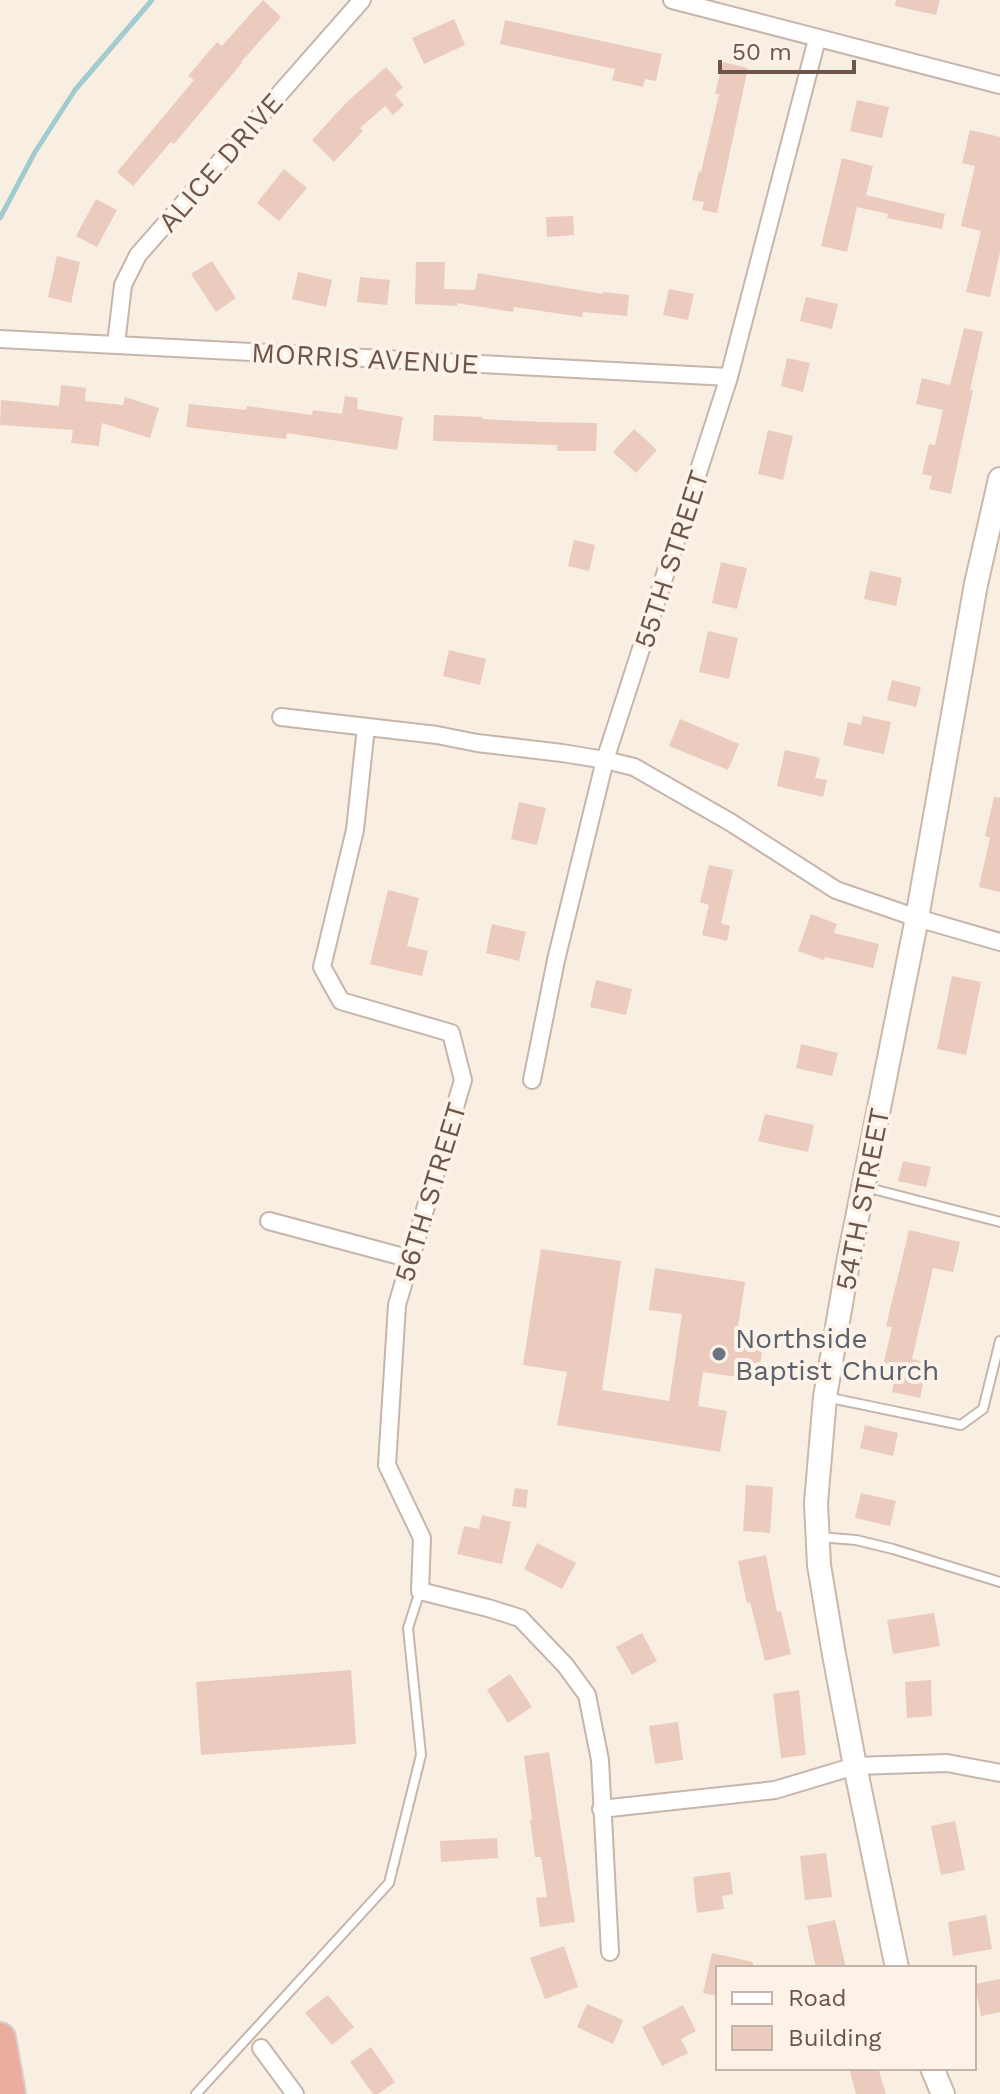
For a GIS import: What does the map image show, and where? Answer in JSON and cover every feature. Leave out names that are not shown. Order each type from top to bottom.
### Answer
[{"type":"highway","points":[[0,2038],[10,2094]]},
{"type":"main road","name":"54TH STREET","points":[[897,1966],[855,1766],[821,1579],[816,1503],[825,1397],[848,1263],[917,918],[976,584],[1000,479]]},
{"type":"main road","points":[[933,2070],[943,2094]]},
{"type":"street","name":"ALICE DRIVE","points":[[116,344],[123,285],[138,255],[362,0]]},
{"type":"street","points":[[672,0],[1000,85]]},
{"type":"street","name":"55TH STREET","points":[[532,1080],[556,960],[605,760],[729,377],[817,39]]},
{"type":"street","name":"MORRIS AVENUE","points":[[0,339],[729,377]]},
{"type":"street","points":[[281,717],[437,735],[634,767],[717,814],[836,890],[1000,942]]},
{"type":"street","name":"56TH STREET","points":[[366,727],[355,830],[322,967],[341,1001],[451,1033],[463,1080],[397,1305],[387,1465],[422,1538],[420,1591]]},
{"type":"street","points":[[269,1221],[411,1259]]},
{"type":"street","points":[[420,1591],[520,1618],[565,1665],[587,1695],[600,1760],[610,1952]]},
{"type":"street","points":[[601,1809],[775,1790],[855,1766],[947,1763],[1000,1773]]},
{"type":"street","points":[[261,2048],[295,2094]]},
{"type":"lane","points":[[864,1186],[1000,1222]]},
{"type":"lane","points":[[825,1397],[961,1425],[983,1409],[1000,1341]]},
{"type":"lane","points":[[818,1537],[856,1540],[893,1549],[1000,1582]]},
{"type":"lane","points":[[196,2094],[389,1883],[421,1755],[408,1628],[420,1591]]},
{"type":"building","points":[[263,0],[281,17],[174,144],[171,142],[133,186],[117,172],[194,80],[188,76],[217,42],[222,46]]},
{"type":"building","points":[[896,0],[940,0],[936,15],[895,6]]},
{"type":"building","points":[[454,19],[465,45],[424,64],[412,38]]},
{"type":"building","points":[[505,20],[662,54],[656,81],[645,79],[643,87],[612,80],[615,69],[500,44]]},
{"type":"building","points":[[723,62],[748,68],[717,213],[702,210],[704,202],[692,200],[719,94],[715,94]]},
{"type":"building","points":[[386,67],[403,87],[395,95],[404,105],[393,115],[385,106],[360,128],[363,131],[334,162],[312,140],[346,103]]},
{"type":"building","points":[[857,100],[889,107],[882,138],[850,131]]},
{"type":"building","points":[[970,130],[1000,137],[1000,252],[990,297],[966,292],[981,231],[961,226],[975,166],[962,163]]},
{"type":"building","points":[[842,158],[873,166],[866,195],[945,214],[942,229],[887,218],[888,214],[857,207],[847,252],[821,246]]},
{"type":"building","points":[[284,169],[307,188],[279,221],[257,203]]},
{"type":"building","points":[[96,199],[117,210],[97,247],[76,236]]},
{"type":"building","points":[[573,216],[574,235],[547,237],[546,217]]},
{"type":"building","points":[[57,256],[80,262],[71,303],[48,297]]},
{"type":"building","points":[[212,261],[236,298],[216,312],[191,274]]},
{"type":"building","points":[[416,262],[445,262],[444,289],[475,290],[478,273],[603,294],[629,295],[627,316],[583,312],[582,317],[514,307],[513,312],[457,303],[457,306],[415,304]]},
{"type":"building","points":[[298,272],[332,280],[326,307],[292,299]]},
{"type":"building","points":[[360,277],[390,280],[387,305],[357,302]]},
{"type":"building","points":[[669,289],[694,294],[688,320],[663,315]]},
{"type":"building","points":[[806,297],[838,304],[832,329],[800,321]]},
{"type":"building","points":[[964,328],[983,332],[951,494],[929,489],[932,476],[922,474],[929,444],[935,445],[943,410],[916,404],[922,378],[950,385]]},
{"type":"building","points":[[787,358],[810,363],[803,392],[781,386]]},
{"type":"building","points":[[61,385],[86,388],[85,401],[123,405],[125,397],[159,408],[150,438],[102,423],[99,446],[71,443],[73,430],[0,425],[1,400],[59,406]]},
{"type":"building","points":[[345,396],[358,398],[357,409],[403,417],[397,450],[287,433],[286,439],[186,427],[189,404],[246,410],[247,406],[312,415],[313,410],[342,414]]},
{"type":"building","points":[[434,415],[597,423],[596,451],[557,451],[557,445],[433,441]]},
{"type":"building","points":[[634,429],[657,450],[636,473],[613,452]]},
{"type":"building","points":[[768,430],[793,436],[783,480],[758,474]]},
{"type":"building","points":[[574,540],[595,545],[589,571],[568,566]]},
{"type":"building","points":[[721,562],[747,568],[737,609],[712,603]]},
{"type":"building","points":[[870,571],[902,578],[896,606],[864,599]]},
{"type":"building","points":[[708,631],[738,638],[729,679],[699,672]]},
{"type":"building","points":[[449,650],[486,659],[480,685],[443,676]]},
{"type":"building","points":[[892,680],[921,687],[916,707],[887,700]]},
{"type":"building","points":[[863,716],[891,722],[884,754],[843,745],[848,722],[861,725]]},
{"type":"building","points":[[680,719],[739,744],[728,770],[669,746]]},
{"type":"building","points":[[785,750],[820,758],[815,778],[827,780],[823,797],[777,786]]},
{"type":"building","points":[[994,797],[1000,798],[1000,892],[979,887],[990,838],[985,836]]},
{"type":"building","points":[[519,802],[546,808],[537,845],[511,839]]},
{"type":"building","points":[[709,865],[733,870],[721,923],[730,926],[727,941],[702,935],[709,905],[700,902]]},
{"type":"building","points":[[388,890],[419,898],[407,946],[428,951],[422,976],[370,964]]},
{"type":"building","points":[[811,914],[837,924],[834,933],[879,944],[873,968],[825,957],[824,960],[798,951]]},
{"type":"building","points":[[492,924],[526,932],[519,961],[486,953]]},
{"type":"building","points":[[952,976],[981,982],[966,1055],[937,1049]]},
{"type":"building","points":[[596,980],[632,989],[626,1015],[590,1007]]},
{"type":"building","points":[[801,1044],[838,1053],[832,1076],[796,1068]]},
{"type":"building","points":[[765,1114],[814,1125],[808,1152],[758,1141]]},
{"type":"building","points":[[903,1161],[931,1167],[926,1187],[898,1181]]},
{"type":"building","points":[[909,1230],[960,1242],[953,1272],[933,1268],[912,1359],[928,1363],[920,1398],[892,1392],[894,1382],[880,1379],[892,1327],[886,1326]]},
{"type":"building","points":[[541,1249],[621,1261],[602,1390],[669,1401],[682,1314],[649,1310],[655,1268],[745,1282],[737,1333],[764,1337],[758,1380],[703,1372],[698,1406],[727,1411],[720,1452],[557,1425],[567,1372],[523,1365]]},
{"type":"building","points":[[865,1425],[898,1433],[893,1456],[860,1448]]},
{"type":"building","points":[[746,1485],[773,1487],[770,1533],[743,1531]]},
{"type":"building","points":[[515,1488],[528,1490],[526,1508],[512,1506]]},
{"type":"building","points":[[861,1493],[896,1501],[890,1526],[855,1518]]},
{"type":"building","points":[[482,1515],[511,1522],[502,1564],[457,1554],[464,1526],[479,1529]]},
{"type":"building","points":[[537,1543],[576,1563],[562,1589],[524,1569]]},
{"type":"building","points":[[766,1555],[777,1612],[781,1611],[791,1654],[765,1661],[738,1561]]},
{"type":"building","points":[[934,1613],[940,1646],[893,1654],[887,1620]]},
{"type":"building","points":[[642,1633],[657,1661],[632,1675],[616,1647]]},
{"type":"building","points":[[351,1670],[356,1744],[201,1755],[196,1682]]},
{"type":"building","points":[[510,1674],[532,1707],[508,1723],[487,1690]]},
{"type":"building","points":[[931,1680],[932,1716],[907,1718],[905,1682]]},
{"type":"building","points":[[799,1690],[806,1755],[781,1758],[773,1694]]},
{"type":"building","points":[[678,1722],[683,1760],[655,1764],[649,1726]]},
{"type":"building","points":[[549,1752],[575,1922],[540,1927],[536,1898],[547,1897],[541,1857],[535,1857],[524,1756]]},
{"type":"building","points":[[955,1821],[965,1870],[941,1875],[931,1826]]},
{"type":"building","points":[[497,1838],[498,1858],[441,1862],[440,1841]]},
{"type":"building","points":[[826,1853],[832,1897],[805,1900],[800,1856]]},
{"type":"building","points":[[730,1872],[733,1894],[722,1896],[724,1909],[697,1913],[693,1877]]},
{"type":"building","points":[[986,1915],[992,1949],[953,1956],[948,1922]]},
{"type":"building","points":[[835,1920],[846,1966],[816,1966],[807,1926]]},
{"type":"building","points":[[564,1946],[578,1987],[545,1999],[530,1958]]},
{"type":"building","points":[[712,1953],[753,1962],[753,1966],[716,1966],[716,1996],[703,1993]]},
{"type":"building","points":[[1000,1979],[1000,2012],[981,2016],[976,1984]]},
{"type":"building","points":[[328,1995],[354,2027],[332,2045],[305,2013]]},
{"type":"building","points":[[587,2004],[623,2020],[613,2044],[577,2027]]},
{"type":"building","points":[[683,2005],[696,2031],[681,2039],[688,2053],[662,2066],[642,2027]]},
{"type":"building","points":[[371,2047],[395,2082],[378,2094],[373,2094],[350,2062]]},
{"type":"building","points":[[850,2070],[879,2070],[886,2094],[856,2094]]},
{"type":"waterway","points":[[0,218],[35,152],[75,90],[152,0]]},
{"type":"place","name":"Northside Baptist Church","points":[[719,1354]]}]
